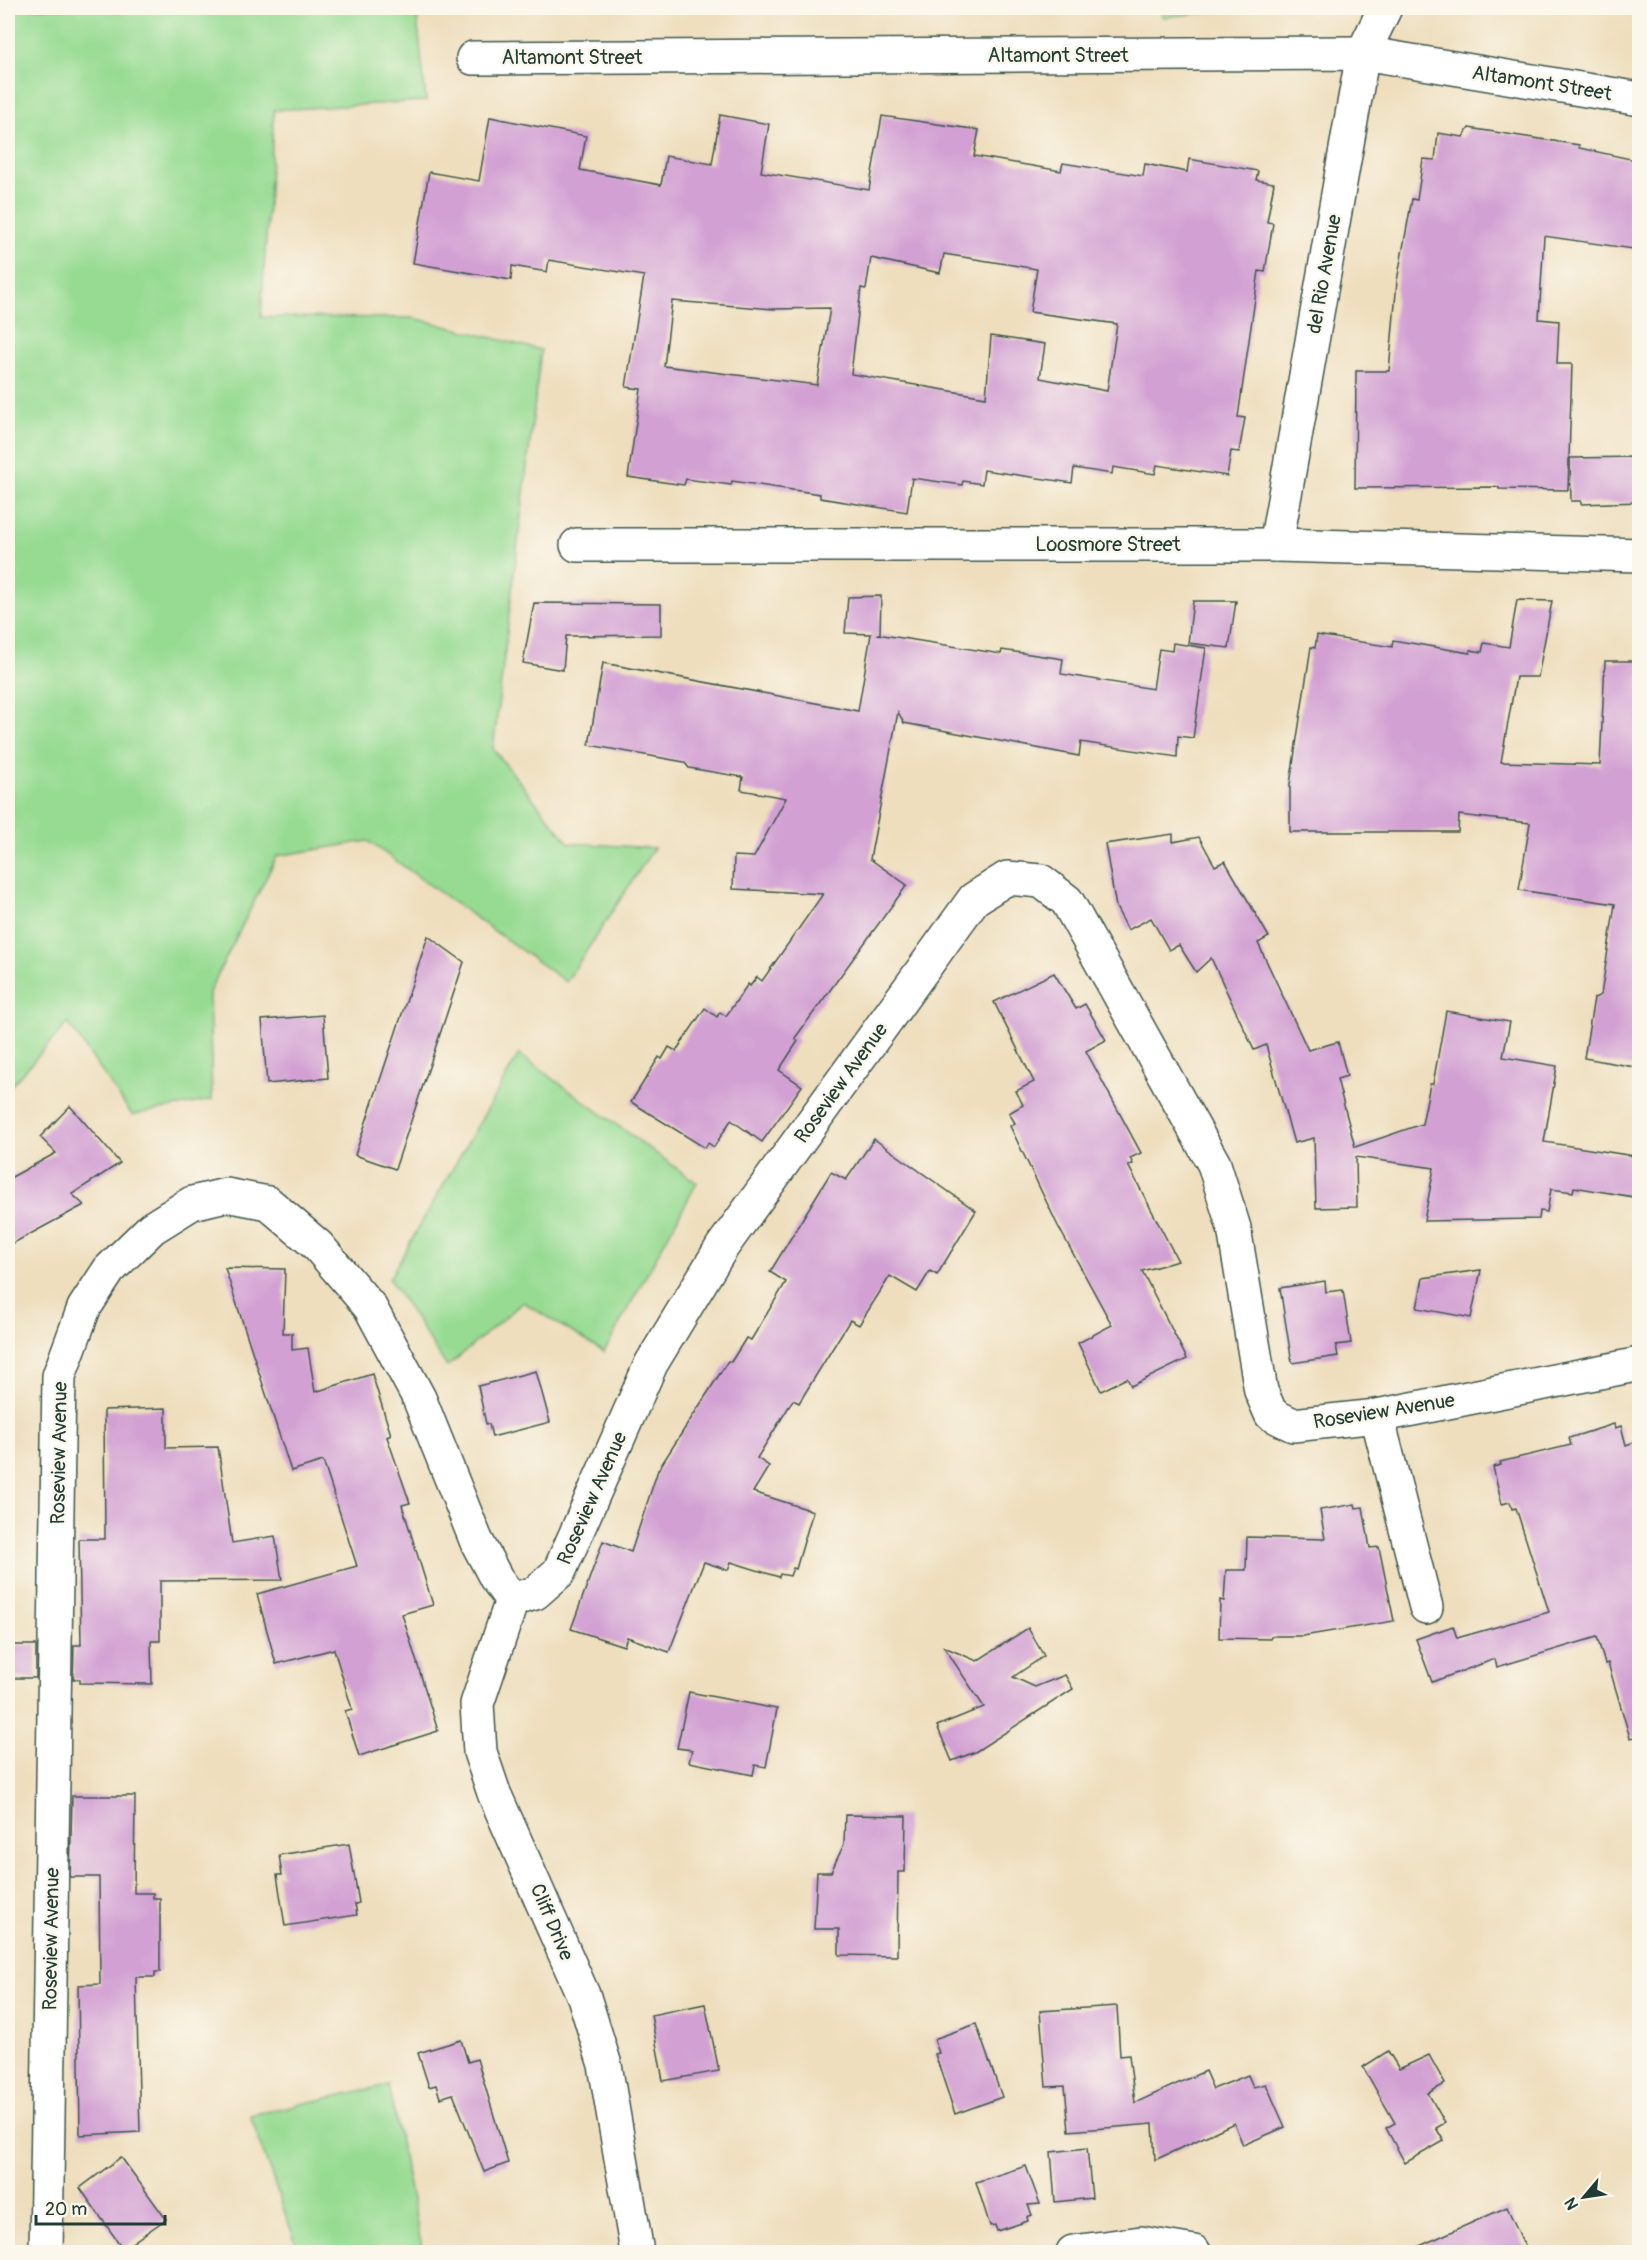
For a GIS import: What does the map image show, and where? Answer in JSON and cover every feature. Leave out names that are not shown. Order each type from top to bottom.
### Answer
[{"type":"street","name":"del Rio Avenue","points":[[1276,545],[1363,53],[1385,8]]},
{"type":"street","name":"Altamont Street","points":[[473,58],[1363,53],[1640,99]]},
{"type":"street","name":"Loosmore Street","points":[[577,545],[1276,545],[1640,555]]},
{"type":"street","name":"Roseview Avenue","points":[[46,2253],[59,1376],[84,1308],[109,1270],[152,1228],[192,1203],[226,1195],[268,1203],[318,1246],[370,1307],[419,1398],[476,1540],[496,1578],[512,1600],[535,1593],[559,1572],[651,1364],[722,1247],[975,899],[1006,878],[1041,881],[1066,901],[1214,1164],[1234,1228],[1261,1391],[1270,1414],[1293,1425],[1377,1416],[1640,1364]]},
{"type":"street","points":[[1377,1416],[1426,1607]]},
{"type":"street","name":"Cliff Drive","points":[[512,1600],[477,1704],[480,1752],[494,1793],[538,1888],[591,2020],[605,2065],[637,2253]]},
{"type":"street","points":[[1073,2253],[1141,2243],[1194,2253]]},
{"type":"green space","points":[[8,8],[416,8],[426,101],[274,110],[261,317],[414,318],[541,350],[493,749],[569,843],[654,848],[566,982],[368,841],[277,856],[209,992],[212,1100],[132,1115],[68,1023],[8,1089]]},
{"type":"green space","points":[[1158,8],[1246,8],[1163,17]]},
{"type":"green space","points":[[519,1054],[697,1183],[604,1352],[523,1302],[447,1367],[389,1279]]},
{"type":"green space","points":[[388,2085],[423,2252],[299,2252],[250,2115]]},
{"type":"building","points":[[720,115],[769,124],[761,172],[869,190],[882,116],[979,130],[974,156],[1061,171],[1063,163],[1143,176],[1145,164],[1187,172],[1189,159],[1258,171],[1256,180],[1274,183],[1267,222],[1273,223],[1265,272],[1259,271],[1238,417],[1245,418],[1239,452],[1231,451],[1227,476],[1157,465],[1155,474],[1113,467],[1112,474],[1074,468],[1072,483],[984,470],[982,484],[963,481],[962,485],[912,478],[907,512],[820,498],[820,494],[732,481],[731,485],[686,479],[684,485],[628,477],[641,389],[626,387],[644,276],[549,260],[547,272],[512,266],[511,280],[413,263],[429,172],[479,181],[490,117],[586,136],[580,170],[661,185],[666,156],[712,164]],"holes":[[[944,254],[1037,269],[1030,312],[1117,324],[1107,391],[1040,378],[1045,344],[991,336],[986,397],[851,374],[861,288],[866,289],[871,258],[940,273]],[[672,301],[774,309],[830,308],[817,385],[664,366]]]},
{"type":"building","points":[[1469,128],[1579,145],[1579,148],[1640,161],[1640,250],[1544,236],[1539,319],[1559,321],[1557,364],[1572,364],[1568,490],[1499,489],[1499,487],[1355,488],[1356,371],[1389,371],[1397,281],[1412,199],[1417,200],[1423,159],[1435,160],[1438,133],[1463,137]]},
{"type":"building","points":[[1640,457],[1640,502],[1581,504],[1581,501],[1571,501],[1570,458]]},
{"type":"building","points":[[881,596],[880,634],[877,634],[1001,654],[1002,650],[1063,659],[1061,674],[1153,689],[1159,649],[1172,651],[1173,643],[1206,648],[1193,738],[1178,736],[1177,757],[1081,742],[1079,756],[904,723],[898,712],[870,859],[907,885],[795,1038],[798,1041],[779,1070],[802,1086],[762,1142],[731,1120],[714,1147],[708,1143],[705,1148],[631,1102],[659,1057],[662,1059],[669,1047],[676,1051],[705,1008],[717,1017],[720,1012],[726,1016],[748,984],[750,986],[757,977],[762,981],[823,894],[733,889],[734,856],[754,857],[786,798],[741,790],[743,777],[689,768],[684,762],[589,745],[603,663],[858,711],[871,634],[845,633],[848,597]]},
{"type":"building","points":[[1517,600],[1552,601],[1538,677],[1516,677],[1501,762],[1600,765],[1605,661],[1640,661],[1640,1068],[1584,1058],[1594,998],[1601,995],[1615,904],[1519,890],[1530,823],[1459,815],[1458,832],[1290,832],[1290,784],[1311,647],[1315,648],[1317,635],[1392,647],[1393,640],[1470,653],[1470,650],[1482,652],[1484,643],[1509,647]]},
{"type":"building","points":[[1193,601],[1236,601],[1229,648],[1188,643]]},
{"type":"building","points":[[534,603],[661,604],[661,635],[566,636],[563,670],[523,663]]},
{"type":"building","points":[[1173,834],[1173,842],[1199,837],[1215,866],[1225,861],[1269,937],[1258,943],[1308,1050],[1338,1042],[1347,1076],[1337,1079],[1355,1147],[1422,1124],[1430,1084],[1433,1084],[1446,1011],[1510,1022],[1503,1057],[1557,1066],[1544,1142],[1640,1157],[1640,1198],[1574,1187],[1573,1192],[1551,1189],[1547,1212],[1540,1211],[1539,1219],[1424,1221],[1434,1168],[1356,1157],[1357,1207],[1316,1208],[1314,1138],[1294,1143],[1266,1045],[1254,1050],[1211,958],[1196,972],[1179,945],[1169,950],[1151,918],[1128,930],[1116,907],[1105,844]]},
{"type":"building","points":[[428,936],[464,962],[395,1169],[355,1155]]},
{"type":"building","points":[[1054,973],[1076,1009],[1085,1004],[1106,1040],[1086,1051],[1141,1153],[1130,1158],[1133,1164],[1128,1165],[1178,1261],[1142,1271],[1187,1359],[1131,1386],[1127,1378],[1101,1391],[1078,1343],[1112,1325],[1058,1226],[1010,1126],[1015,1123],[1009,1113],[1023,1105],[1016,1091],[1034,1082],[994,1002]]},
{"type":"building","points":[[323,1015],[328,1078],[267,1084],[262,1020]]},
{"type":"building","points":[[70,1106],[120,1163],[72,1194],[84,1205],[8,1246],[8,1179],[56,1153],[40,1137]]},
{"type":"building","points":[[874,1139],[976,1211],[937,1275],[930,1271],[917,1292],[890,1276],[859,1325],[850,1320],[799,1403],[793,1400],[757,1458],[769,1466],[753,1492],[813,1511],[796,1569],[793,1568],[790,1576],[780,1574],[779,1577],[731,1562],[728,1570],[704,1562],[669,1652],[627,1637],[624,1646],[571,1629],[603,1541],[631,1552],[658,1470],[728,1361],[731,1362],[746,1338],[751,1340],[786,1282],[770,1272],[831,1172],[846,1180]]},
{"type":"building","points":[[225,1268],[285,1269],[283,1333],[292,1333],[292,1350],[308,1348],[315,1392],[372,1374],[391,1435],[387,1437],[410,1503],[402,1505],[433,1605],[402,1614],[438,1731],[359,1756],[345,1711],[352,1709],[334,1649],[276,1664],[257,1594],[357,1566],[323,1461],[291,1471]]},
{"type":"building","points":[[1481,1270],[1471,1318],[1417,1308],[1423,1278]]},
{"type":"building","points":[[1325,1281],[1326,1292],[1343,1290],[1351,1343],[1336,1345],[1338,1356],[1292,1363],[1280,1288]]},
{"type":"building","points":[[536,1371],[550,1422],[492,1437],[489,1424],[486,1424],[478,1386]]},
{"type":"building","points":[[166,1408],[166,1448],[218,1447],[232,1543],[275,1536],[282,1580],[160,1581],[160,1641],[151,1641],[152,1684],[80,1683],[80,1679],[73,1679],[74,1645],[81,1645],[79,1539],[105,1539],[104,1410]]},
{"type":"building","points":[[1614,1424],[1615,1428],[1621,1426],[1626,1445],[1640,1440],[1640,1736],[1630,1738],[1608,1663],[1605,1664],[1597,1637],[1497,1667],[1495,1659],[1432,1682],[1416,1639],[1453,1626],[1457,1638],[1549,1612],[1516,1508],[1512,1509],[1510,1502],[1502,1504],[1493,1467],[1501,1465],[1500,1462],[1571,1445],[1569,1438]]},
{"type":"building","points":[[1355,1504],[1356,1508],[1363,1507],[1370,1548],[1379,1547],[1394,1621],[1303,1636],[1271,1636],[1270,1639],[1219,1638],[1220,1600],[1224,1601],[1226,1570],[1246,1570],[1247,1537],[1325,1539],[1320,1510]]},
{"type":"building","points":[[1028,1628],[1044,1656],[1013,1677],[1035,1687],[1065,1675],[1073,1689],[975,1752],[952,1761],[937,1726],[984,1707],[944,1647],[977,1661]]},
{"type":"building","points":[[8,1645],[36,1645],[36,1678],[8,1678]]},
{"type":"building","points":[[689,1692],[777,1709],[766,1767],[755,1765],[753,1775],[689,1762],[692,1750],[677,1748]]},
{"type":"building","points":[[72,1796],[135,1796],[134,1893],[153,1893],[153,1898],[160,1898],[160,1972],[155,1972],[155,1977],[136,1977],[140,2132],[80,2135],[78,1985],[100,1984],[99,1877],[70,1877]]},
{"type":"building","points":[[845,1815],[906,1816],[905,1872],[898,1872],[897,1956],[839,1955],[839,1929],[814,1929],[817,1872],[831,1872],[844,1844]]},
{"type":"building","points":[[349,1844],[359,1903],[355,1904],[357,1915],[285,1926],[277,1875],[282,1875],[279,1855]]},
{"type":"building","points":[[705,2004],[719,2071],[663,2081],[651,2015]]},
{"type":"building","points":[[1117,2006],[1120,2056],[1129,2055],[1135,2103],[1205,2071],[1213,2089],[1248,2075],[1253,2087],[1266,2084],[1285,2127],[1243,2145],[1234,2123],[1155,2160],[1153,2124],[1069,2131],[1065,2086],[1046,2087],[1040,2011]]},
{"type":"building","points":[[976,2024],[1002,2097],[955,2114],[935,2054],[939,2053],[934,2039]]},
{"type":"building","points":[[461,2040],[468,2062],[477,2059],[508,2163],[484,2172],[453,2094],[440,2098],[436,2085],[429,2087],[418,2053]]},
{"type":"building","points":[[1388,2051],[1399,2069],[1429,2055],[1445,2084],[1428,2093],[1445,2123],[1436,2128],[1444,2141],[1405,2163],[1386,2128],[1395,2123],[1363,2067]]},
{"type":"building","points":[[1087,2148],[1092,2198],[1055,2202],[1051,2152]]},
{"type":"building","points":[[121,2157],[166,2219],[123,2249],[80,2188]]},
{"type":"building","points":[[1026,2166],[1040,2204],[1028,2205],[1032,2215],[1027,2217],[1028,2221],[997,2231],[995,2225],[990,2226],[976,2182]]},
{"type":"building","points":[[1507,2207],[1528,2253],[1404,2253]]}]
